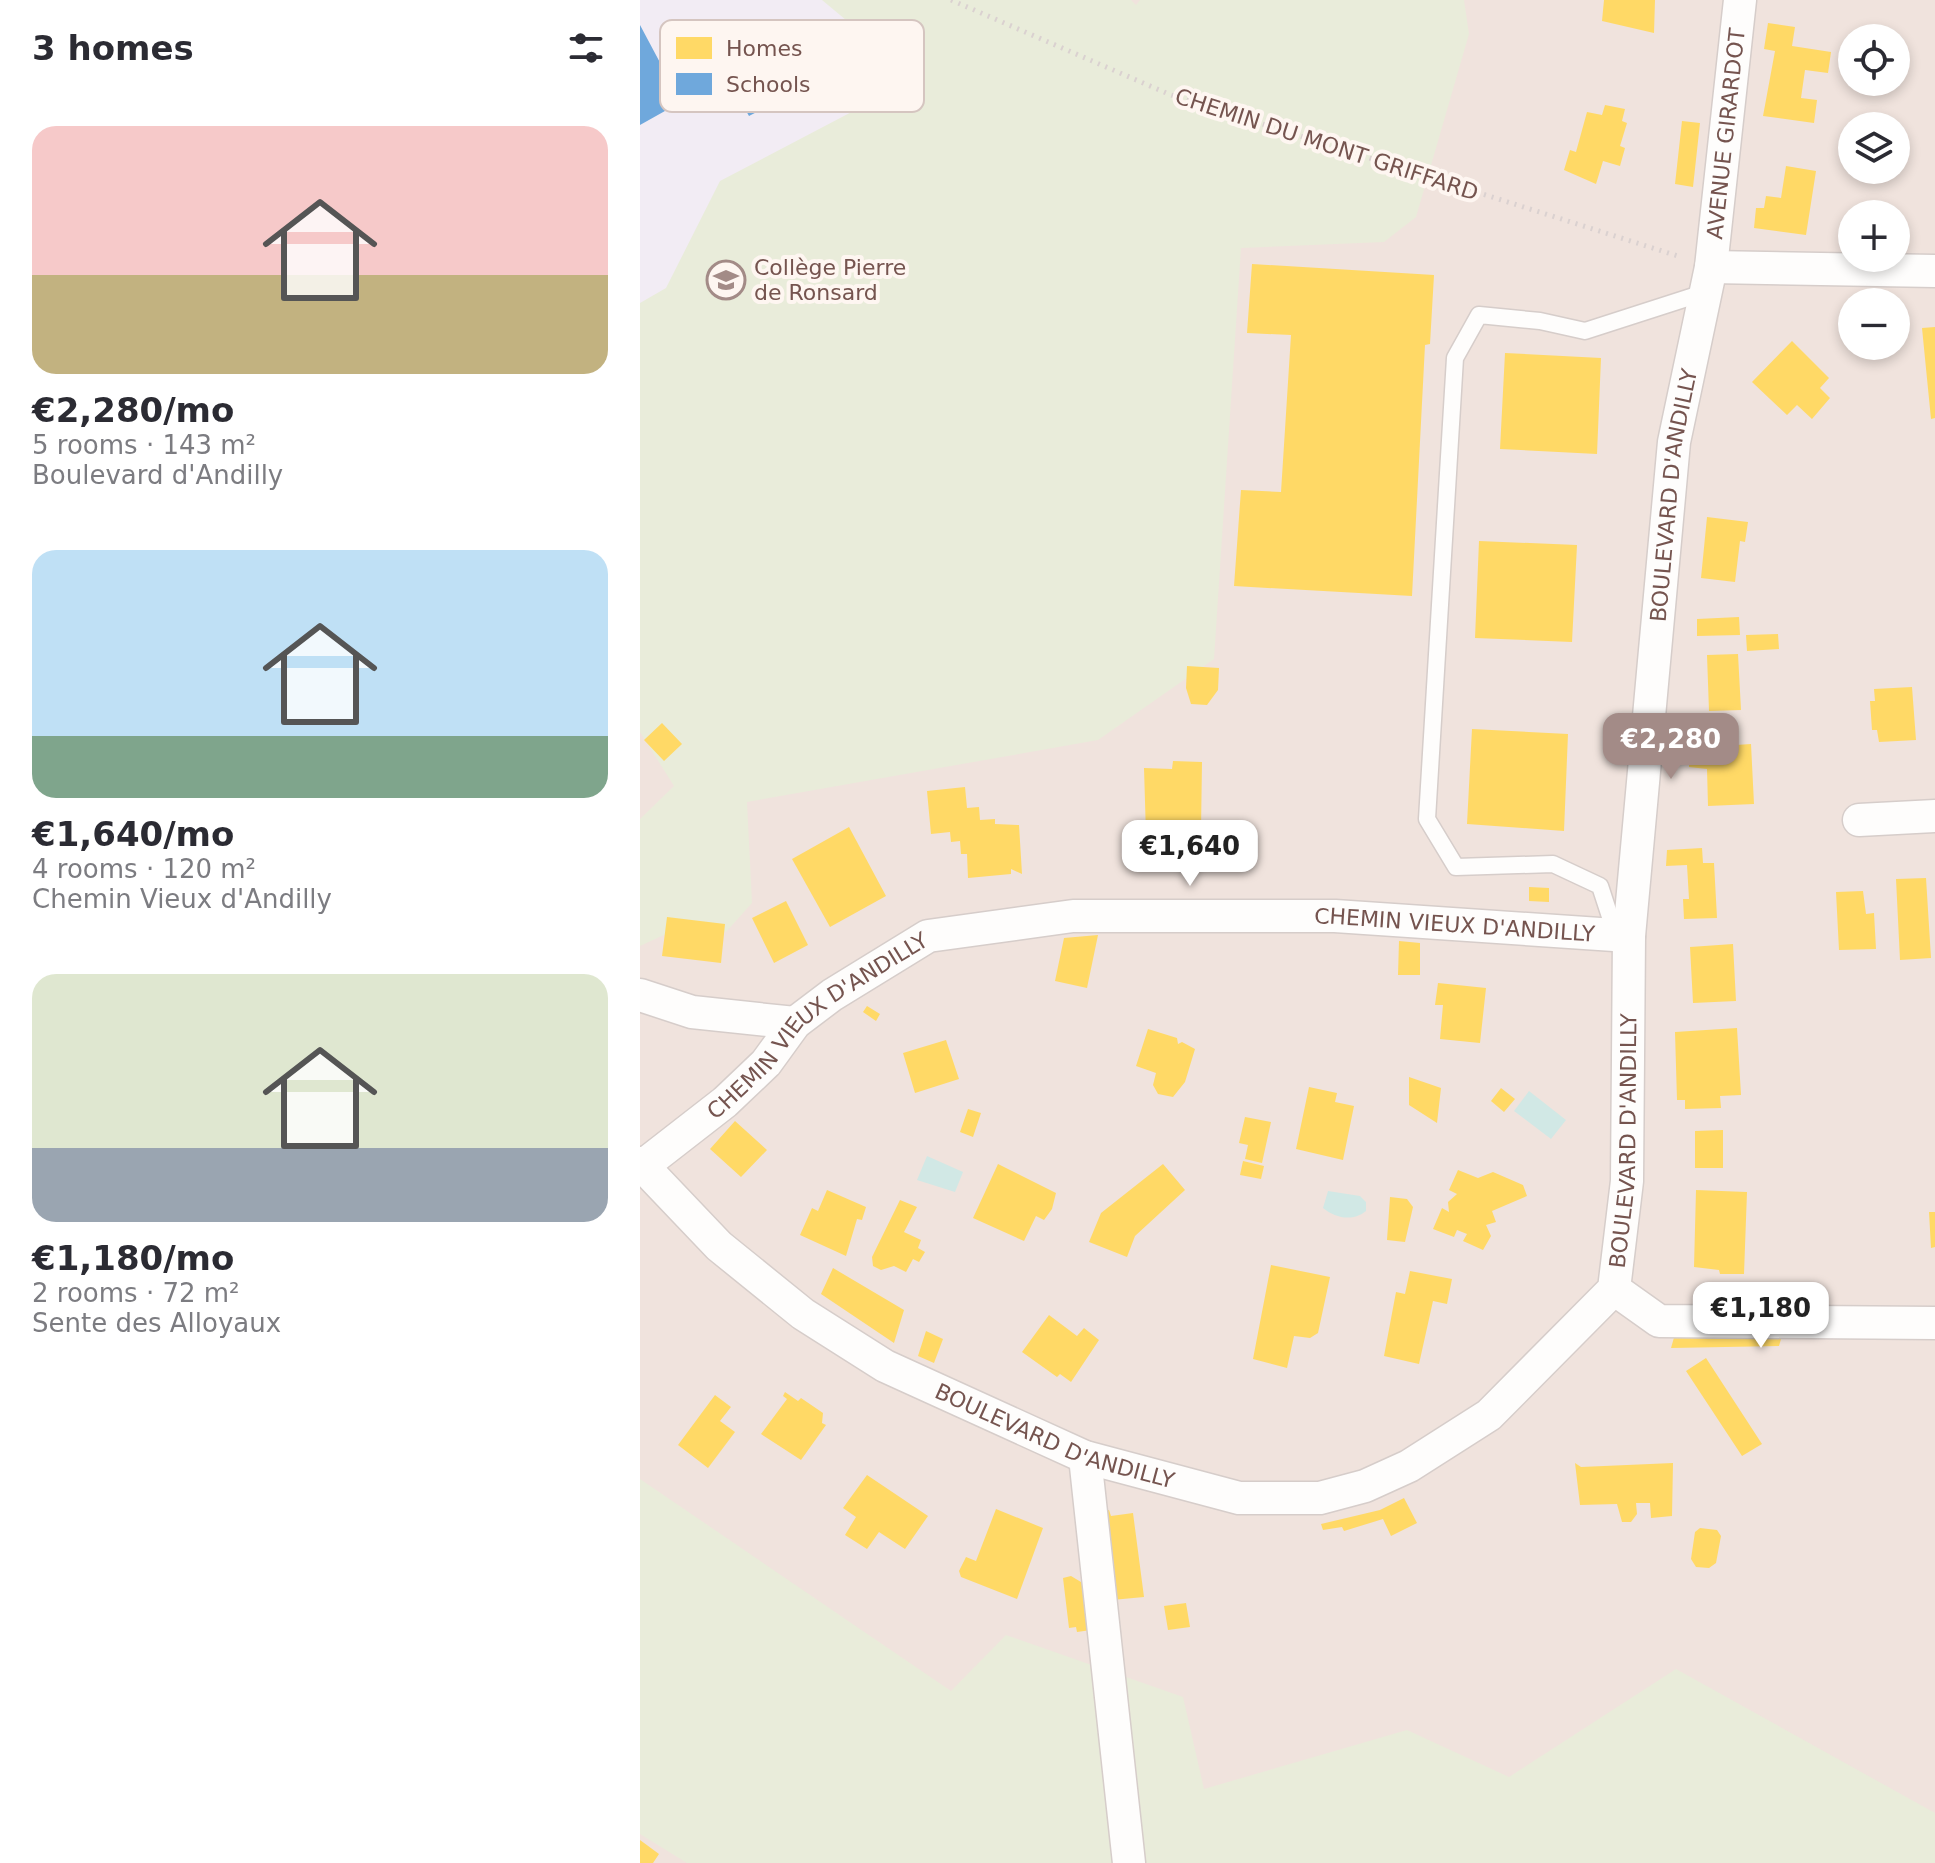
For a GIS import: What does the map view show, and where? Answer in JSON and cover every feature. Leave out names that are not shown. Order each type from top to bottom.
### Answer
[{"type":"street","name":"AVENUE GIRARDOT","points":[[1708,279],[1740,0]]},
{"type":"street","points":[[1708,279],[1935,271]]},
{"type":"street","name":"BOULEVARD D'ANDILLY","points":[[642,1164],[719,1246],[803,1314],[885,1366],[1085,1457],[1239,1498],[1320,1498],[1365,1486],[1409,1466],[1489,1415],[1614,1289],[1627,1181],[1623,935],[1674,442],[1708,279]]},
{"type":"street","points":[[1859,820],[1935,816]]},
{"type":"street","name":"CHEMIN VIEUX D'ANDILLY","points":[[642,1164],[725,1102],[766,1063],[795,1023],[832,995],[928,936],[1073,916],[1335,916],[1623,935]]},
{"type":"street","points":[[640,995],[692,1012],[795,1023]]},
{"type":"street","points":[[1614,1289],[1659,1321],[1935,1323]]},
{"type":"street","points":[[1085,1457],[1129,1863]]},
{"type":"lane","points":[[1623,935],[1600,886],[1553,864],[1456,867],[1427,819],[1455,358],[1479,315],[1540,321],[1585,331],[1708,279]]},
{"type":"path","name":"CHEMIN DU MONT GRIFFARD","points":[[951,0],[1171,95],[1708,279]]},
{"type":"shaded area","points":[[640,0],[1935,0],[1935,1863],[640,1863]]},
{"type":"shaded area","name":"Collège Pierre de Ronsard","points":[[640,0],[907,0],[980,31],[640,532]]},
{"type":"green space","points":[[822,0],[1131,0],[1136,5],[1140,0],[1464,0],[1469,34],[1416,217],[1384,242],[1241,248],[1214,659],[1098,740],[747,802],[752,903],[726,932],[677,929],[640,946],[640,819],[674,786],[640,732],[640,303],[666,288],[720,181],[852,112],[924,112],[924,20],[846,20]]},
{"type":"green space","points":[[640,1479],[951,1691],[1006,1635],[1183,1697],[1204,1789],[1407,1730],[1509,1777],[1676,1669],[1935,1813],[1935,1863],[687,1863],[640,1834]]},
{"type":"water","points":[[1529,1091],[1566,1120],[1551,1139],[1514,1111]]},
{"type":"water","points":[[927,1156],[963,1172],[955,1192],[917,1180]]},
{"type":"water","points":[[1328,1191],[1360,1196],[1366,1202],[1366,1211],[1350,1218],[1333,1214],[1323,1208]]},
{"type":"building: Homes","points":[[1604,0],[1655,0],[1654,33],[1602,21]]},
{"type":"building: Homes","points":[[1768,23],[1795,27],[1792,46],[1831,52],[1828,73],[1805,70],[1801,98],[1817,100],[1814,123],[1763,116],[1775,51],[1764,49]]},
{"type":"building: Homes","points":[[1605,105],[1625,109],[1622,121],[1627,123],[1620,146],[1625,148],[1620,166],[1603,161],[1596,184],[1564,170],[1570,150],[1576,152],[1587,112],[1602,115]]},
{"type":"building: Homes","points":[[1682,121],[1700,123],[1693,187],[1675,184]]},
{"type":"building: Homes","points":[[1786,166],[1816,171],[1806,235],[1754,228],[1756,208],[1764,208],[1766,196],[1781,198]]},
{"type":"building: Homes","points":[[1252,264],[1434,275],[1430,344],[1425,345],[1412,596],[1234,586],[1241,490],[1281,492],[1291,335],[1247,333]]},
{"type":"building: Homes","points":[[1935,327],[1935,418],[1931,419],[1922,328]]},
{"type":"building: Homes","points":[[1792,341],[1829,378],[1820,388],[1830,398],[1812,419],[1797,405],[1787,415],[1752,382]]},
{"type":"building: Homes","points":[[1505,353],[1601,358],[1597,454],[1500,449]]},
{"type":"building: Homes","points":[[1707,517],[1748,522],[1745,542],[1740,541],[1735,582],[1701,578]]},
{"type":"building: Homes","points":[[1479,541],[1577,545],[1572,642],[1475,638]]},
{"type":"building: Homes","points":[[1739,617],[1740,635],[1697,636],[1697,619]]},
{"type":"building: Homes","points":[[1778,634],[1779,649],[1747,651],[1746,635]]},
{"type":"building: Homes","points":[[1738,654],[1741,710],[1709,711],[1707,655]]},
{"type":"building: Homes","points":[[1187,666],[1219,668],[1218,690],[1207,705],[1191,704],[1186,688]]},
{"type":"building: Homes","points":[[1912,687],[1916,740],[1879,742],[1877,730],[1872,730],[1870,701],[1875,701],[1874,689]]},
{"type":"building: Homes","points":[[662,723],[682,744],[664,761],[644,740]]},
{"type":"building: Homes","points":[[1472,729],[1568,734],[1564,831],[1467,824]]},
{"type":"building: Homes","points":[[1705,736],[1706,747],[1751,744],[1754,804],[1708,806],[1707,769],[1689,767],[1689,737]]},
{"type":"building: Homes","points":[[1173,761],[1202,762],[1201,830],[1172,829],[1172,836],[1146,835],[1144,768],[1172,769]]},
{"type":"building: Homes","points":[[965,787],[967,808],[979,807],[980,820],[995,819],[995,824],[1019,825],[1022,874],[1011,869],[1011,874],[968,878],[967,854],[961,854],[960,841],[951,842],[950,832],[931,834],[927,791]]},
{"type":"building: Homes","points":[[849,827],[886,896],[830,927],[792,859]]},
{"type":"building: Homes","points":[[1702,848],[1703,863],[1714,863],[1717,918],[1684,919],[1683,899],[1689,899],[1687,865],[1666,866],[1667,850]]},
{"type":"building: Homes","points":[[1926,878],[1931,958],[1900,960],[1896,879]]},
{"type":"building: Homes","points":[[1529,887],[1549,888],[1549,902],[1529,901]]},
{"type":"building: Homes","points":[[1863,891],[1866,914],[1874,913],[1876,949],[1839,950],[1836,892]]},
{"type":"building: Homes","points":[[786,901],[808,945],[774,963],[752,918]]},
{"type":"building: Homes","points":[[667,917],[725,924],[721,963],[662,956]]},
{"type":"building: Homes","points":[[1098,935],[1087,988],[1055,981],[1064,938]]},
{"type":"building: Homes","points":[[1399,941],[1420,943],[1420,975],[1398,975]]},
{"type":"building: Homes","points":[[1733,944],[1736,1001],[1693,1003],[1690,947]]},
{"type":"building: Homes","points":[[1438,983],[1486,988],[1480,1043],[1440,1039],[1443,1005],[1435,1005]]},
{"type":"building: Homes","points":[[867,1006],[880,1014],[876,1021],[863,1012]]},
{"type":"building: Homes","points":[[1737,1028],[1741,1095],[1720,1096],[1721,1108],[1685,1109],[1685,1100],[1677,1100],[1675,1032]]},
{"type":"building: Homes","points":[[1148,1029],[1177,1038],[1178,1044],[1182,1042],[1195,1049],[1185,1082],[1173,1097],[1158,1094],[1153,1085],[1156,1073],[1136,1066]]},
{"type":"building: Homes","points":[[946,1040],[959,1079],[915,1093],[903,1053]]},
{"type":"building: Homes","points":[[1409,1077],[1441,1088],[1437,1123],[1409,1105]]},
{"type":"building: Homes","points":[[1309,1087],[1337,1093],[1335,1102],[1354,1106],[1343,1160],[1296,1149]]},
{"type":"building: Homes","points":[[1501,1088],[1515,1099],[1504,1112],[1491,1101]]},
{"type":"building: Homes","points":[[968,1109],[981,1113],[973,1137],[960,1132]]},
{"type":"building: Homes","points":[[1245,1117],[1271,1122],[1262,1163],[1245,1159],[1248,1145],[1239,1143]]},
{"type":"building: Homes","points":[[735,1121],[767,1150],[741,1177],[710,1149]]},
{"type":"building: Homes","points":[[1723,1130],[1723,1168],[1695,1168],[1695,1131]]},
{"type":"building: Homes","points":[[1243,1161],[1264,1166],[1261,1179],[1240,1175]]},
{"type":"building: Homes","points":[[998,1164],[1056,1193],[1052,1209],[1044,1220],[1036,1216],[1024,1241],[973,1218]]},
{"type":"building: Homes","points":[[1163,1164],[1185,1190],[1135,1236],[1127,1257],[1089,1242],[1101,1213]]},
{"type":"building: Homes","points":[[1458,1170],[1478,1178],[1493,1172],[1523,1185],[1527,1196],[1492,1211],[1496,1222],[1486,1225],[1491,1236],[1483,1250],[1463,1241],[1467,1234],[1457,1230],[1454,1237],[1433,1229],[1442,1208],[1449,1212],[1448,1202],[1457,1194],[1449,1190]]},
{"type":"building: Homes","points":[[827,1190],[866,1207],[862,1220],[857,1219],[846,1256],[800,1235],[812,1208],[818,1211]]},
{"type":"building: Homes","points":[[1696,1190],[1747,1192],[1744,1274],[1720,1274],[1719,1270],[1694,1267]]},
{"type":"building: Homes","points":[[1390,1197],[1407,1199],[1413,1207],[1405,1242],[1387,1240]]},
{"type":"building: Homes","points":[[900,1200],[917,1207],[904,1232],[921,1240],[918,1248],[925,1252],[919,1262],[913,1259],[906,1272],[894,1266],[881,1270],[873,1266],[872,1257]]},
{"type":"building: Homes","points":[[1929,1212],[1935,1212],[1935,1247],[1931,1248]]},
{"type":"building: Homes","points":[[1271,1265],[1330,1277],[1318,1333],[1310,1338],[1294,1336],[1287,1368],[1253,1359]]},
{"type":"building: Homes","points":[[833,1268],[904,1310],[894,1343],[821,1294]]},
{"type":"building: Homes","points":[[1410,1271],[1452,1279],[1447,1304],[1433,1301],[1419,1364],[1384,1356],[1396,1292],[1405,1294]]},
{"type":"building: Homes","points":[[1049,1315],[1077,1336],[1084,1328],[1099,1340],[1071,1382],[1060,1374],[1057,1377],[1022,1352]]},
{"type":"building: Homes","points":[[926,1331],[943,1339],[934,1363],[918,1356]]},
{"type":"building: Homes","points":[[1783,1332],[1779,1346],[1671,1348],[1675,1334]]},
{"type":"building: Homes","points":[[1706,1358],[1762,1444],[1742,1456],[1686,1371]]},
{"type":"building: Homes","points":[[785,1392],[798,1401],[801,1398],[823,1413],[822,1423],[826,1425],[801,1460],[761,1434],[787,1399],[783,1396]]},
{"type":"building: Homes","points":[[715,1395],[731,1407],[720,1421],[735,1432],[708,1468],[678,1445]]},
{"type":"building: Homes","points":[[1575,1463],[1581,1467],[1673,1463],[1672,1516],[1651,1518],[1650,1503],[1636,1503],[1637,1514],[1631,1522],[1622,1522],[1617,1504],[1580,1505]]},
{"type":"building: Homes","points":[[867,1475],[928,1516],[905,1549],[879,1532],[867,1549],[845,1535],[856,1517],[843,1508]]},
{"type":"building: Homes","points":[[1404,1498],[1417,1523],[1391,1536],[1383,1519],[1344,1531],[1342,1527],[1323,1530],[1321,1524],[1380,1510]]},
{"type":"building: Homes","points":[[996,1509],[1043,1528],[1017,1599],[961,1577],[959,1571],[966,1557],[976,1561]]},
{"type":"building: Homes","points":[[1109,1510],[1111,1516],[1133,1513],[1144,1597],[1112,1600],[1102,1511]]},
{"type":"building: Homes","points":[[1700,1528],[1717,1530],[1721,1536],[1716,1563],[1709,1568],[1696,1567],[1691,1559],[1695,1532]]},
{"type":"building: Homes","points":[[1071,1576],[1086,1585],[1091,1630],[1077,1632],[1076,1627],[1069,1628],[1063,1578]]},
{"type":"building: Homes","points":[[1186,1603],[1190,1627],[1168,1630],[1164,1606]]},
{"type":"building: Homes","points":[[640,1840],[659,1854],[653,1863],[640,1863]]},
{"type":"building: Schools","points":[[640,25],[660,63],[660,112],[663,112],[640,125]]},
{"type":"place","name":"Collège Pierre de Ronsard","points":[[726,280]]}]
